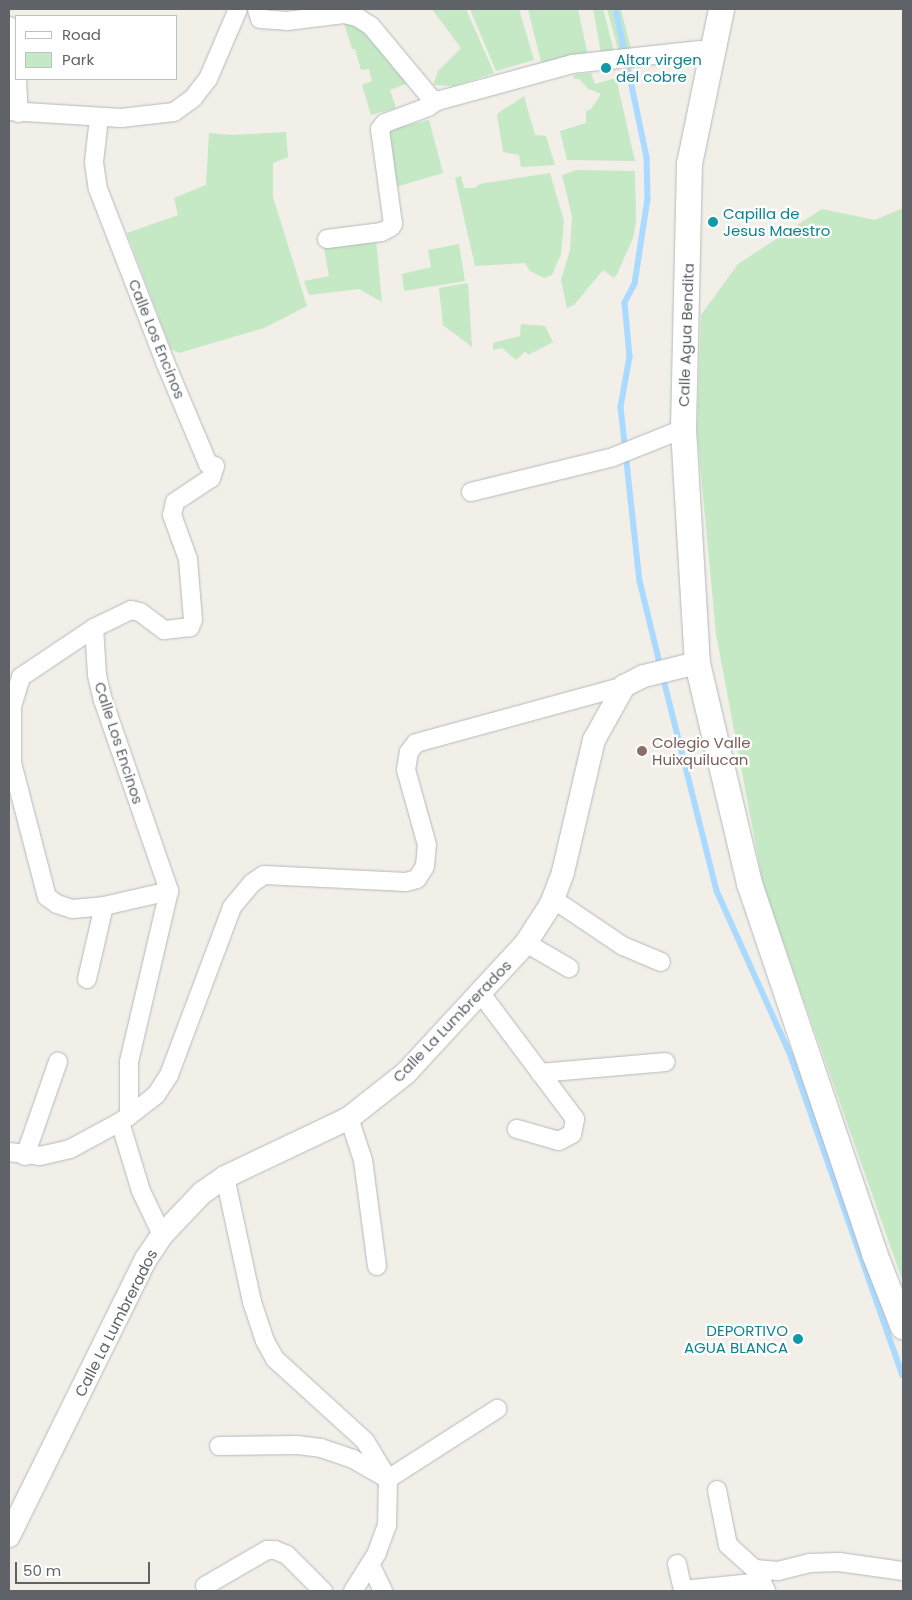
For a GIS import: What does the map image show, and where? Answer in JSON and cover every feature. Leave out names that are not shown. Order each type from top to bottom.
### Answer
[{"type":"main road","name":"Calle Agua Bendita","points":[[721,9],[689,163],[683,429],[697,664],[749,883],[874,1253],[903,1327]]},
{"type":"street","points":[[17,80],[14,112],[99,118],[174,112],[193,98],[221,55],[238,9]]},
{"type":"street","points":[[258,9],[260,19],[287,21],[344,14],[357,17],[371,26],[430,97],[437,101]]},
{"type":"street","points":[[9,26],[15,64]]},
{"type":"street","points":[[327,239],[382,232],[393,224],[380,129],[384,123],[428,107],[437,101],[572,64],[700,50]]},
{"type":"street","name":"Calle Los Encinos","points":[[99,118],[94,162],[98,188],[164,362],[208,464],[215,466],[211,478],[181,496],[172,515],[188,559],[193,620],[190,627],[164,630],[140,612],[131,610],[94,628],[97,675],[103,700],[169,891]]},
{"type":"street","points":[[471,492],[613,457],[683,429]]},
{"type":"street","points":[[94,628],[21,677],[10,716],[10,764],[47,897],[57,904],[72,909],[104,906],[169,891],[129,1062],[124,1119],[141,1191],[162,1235]]},
{"type":"street","points":[[17,1154],[70,1148],[124,1119],[156,1095],[169,1075],[232,907],[252,883],[264,875],[406,882],[417,878],[425,866],[427,845],[406,770],[409,752],[416,743],[624,686],[644,676],[697,664]]},
{"type":"street","name":"Calle La Lumbrerados","points":[[9,1536],[146,1258],[162,1235],[202,1193],[225,1177],[350,1118],[406,1073],[526,943],[553,899],[564,872],[594,740],[624,686]]},
{"type":"street","points":[[553,899],[622,946],[661,962]]},
{"type":"street","points":[[87,979],[104,906]]},
{"type":"street","points":[[526,943],[569,968]]},
{"type":"street","points":[[479,992],[575,1119],[572,1134],[559,1141],[518,1129]]},
{"type":"street","points":[[17,1154],[58,1062]]},
{"type":"street","points":[[540,1073],[666,1062]]},
{"type":"street","points":[[350,1118],[363,1160],[377,1266]]},
{"type":"street","points":[[225,1177],[252,1302],[265,1341],[275,1359],[365,1441],[388,1480],[387,1525],[370,1564],[353,1591]]},
{"type":"street","points":[[388,1480],[496,1409]]},
{"type":"street","points":[[219,1446],[297,1445],[321,1448],[353,1459],[388,1480]]},
{"type":"street","points":[[716,1490],[728,1545],[762,1581]]},
{"type":"street","points":[[206,1586],[267,1550],[275,1550],[287,1555],[324,1591]]},
{"type":"street","points":[[676,1564],[683,1591],[762,1581],[778,1571],[810,1564],[840,1562],[903,1571]]},
{"type":"street","points":[[370,1564],[383,1591]]},
{"type":"green space","points":[[432,9],[466,9],[494,73],[454,86],[433,85],[438,71],[461,48]]},
{"type":"green space","points":[[470,9],[519,9],[534,60],[496,71]]},
{"type":"green space","points":[[528,9],[578,9],[588,56],[541,62]]},
{"type":"green space","points":[[593,9],[603,9],[614,51],[601,53]]},
{"type":"green space","points":[[607,9],[621,9],[631,49],[619,53]]},
{"type":"green space","points":[[350,22],[362,27],[408,83],[390,90],[396,108],[371,115],[362,85],[372,81],[369,69],[361,70],[355,49],[352,49],[344,23]]},
{"type":"green space","points":[[591,73],[595,84],[616,78],[635,161],[567,160],[560,131],[586,123],[586,111],[591,109],[601,94],[587,88],[579,79],[574,79],[573,75]]},
{"type":"green space","points":[[524,96],[535,135],[546,136],[555,165],[521,167],[519,155],[503,152],[497,114]]},
{"type":"green space","points":[[429,120],[443,173],[392,188],[388,130]]},
{"type":"green space","points":[[286,132],[288,157],[273,163],[273,197],[307,306],[264,328],[179,353],[171,349],[127,233],[178,215],[174,198],[206,185],[209,133],[232,135]]},
{"type":"green space","points":[[576,170],[635,171],[636,221],[633,238],[614,278],[603,270],[574,305],[567,308],[561,280],[570,250],[572,216],[562,175]]},
{"type":"green space","points":[[550,173],[564,221],[561,254],[552,275],[544,278],[530,271],[525,263],[475,266],[455,178],[461,176],[464,188],[475,188],[480,184]]},
{"type":"green space","points":[[903,208],[903,1282],[763,884],[716,634],[697,431],[701,315],[738,264],[822,209],[875,220]]},
{"type":"green space","points":[[376,239],[382,302],[359,289],[309,295],[304,281],[329,276],[323,243]]},
{"type":"green space","points":[[459,244],[465,281],[404,291],[402,274],[431,267],[428,250]]},
{"type":"green space","points":[[468,283],[472,347],[443,325],[439,288]]},
{"type":"green space","points":[[521,324],[545,326],[553,342],[528,355],[526,351],[516,360],[502,348],[493,350],[493,343],[520,336]]},
{"type":"waterway","points":[[616,9],[647,157],[648,199],[635,284],[625,303],[630,357],[621,407],[640,581],[661,667]]},
{"type":"waterway","points":[[663,676],[717,891],[791,1056],[903,1375]]},
{"type":"place","name":"Altar virgen del cobre","points":[[606,68]]},
{"type":"place","name":"Capilla de Jesus Maestro","points":[[713,222]]},
{"type":"place","name":"Colegio Valle Huixquilucan","points":[[642,751]]},
{"type":"place","name":"DEPORTIVO AGUA BLANCA","points":[[798,1339]]}]
